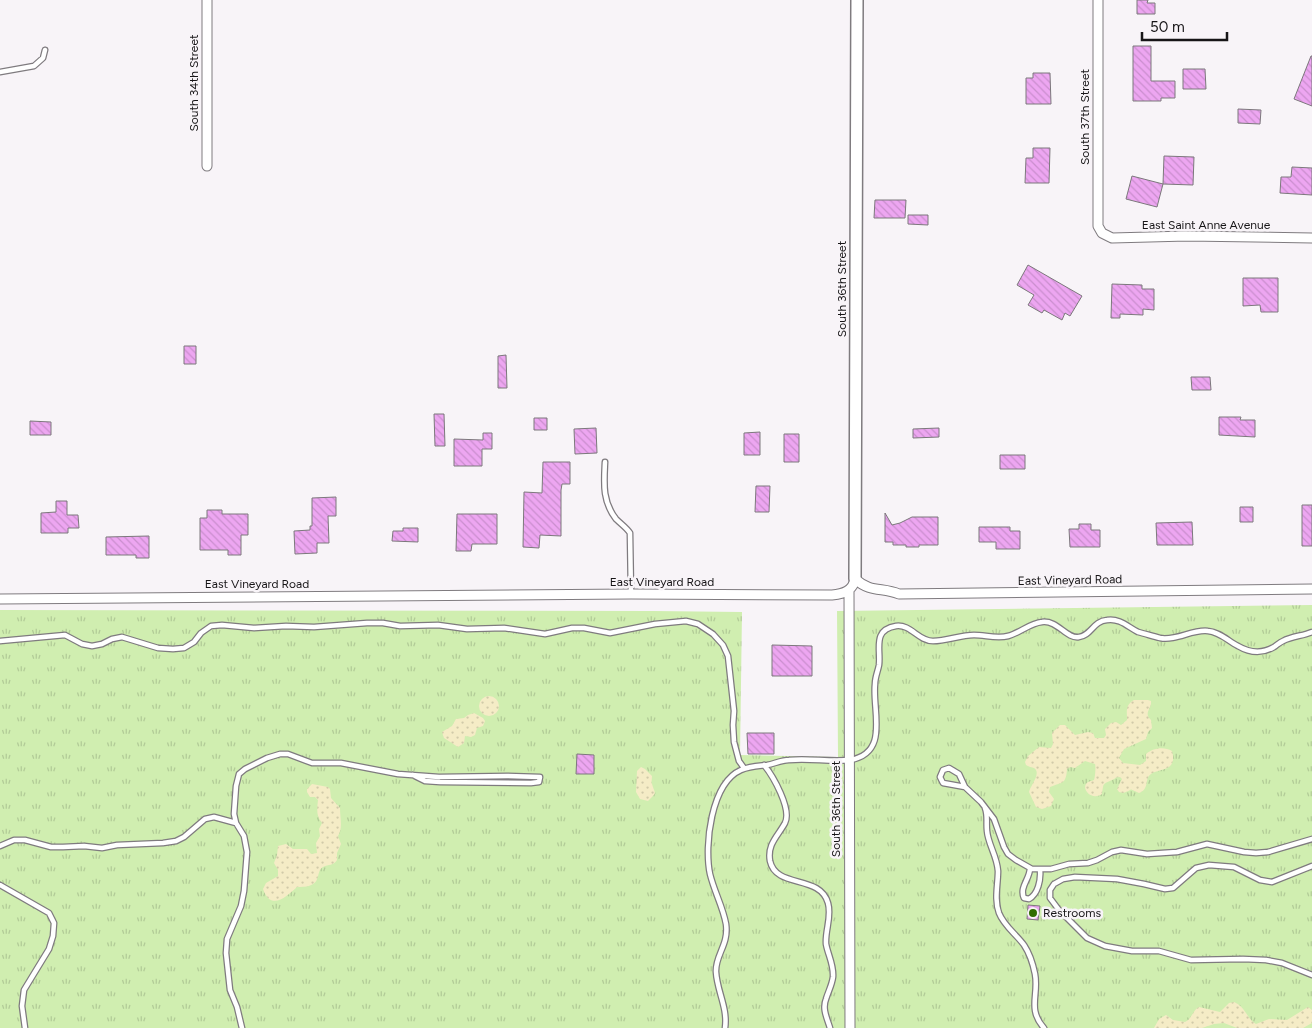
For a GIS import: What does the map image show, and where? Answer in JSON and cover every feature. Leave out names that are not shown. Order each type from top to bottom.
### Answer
[{"type":"street","name":"South 34th Street","points":[[207,0],[207,166]]},
{"type":"street","name":"South 36th Street","points":[[855,579],[857,0]]},
{"type":"street","name":"South 37th Street","points":[[1098,0],[1098,226],[1102,234]]},
{"type":"street","name":"East Saint Anne Avenue","points":[[1102,234],[1112,238],[1187,236],[1312,238]]},
{"type":"street","name":"East Vineyard Road","points":[[855,579],[874,590],[887,590],[899,594],[1312,589]]},
{"type":"street","points":[[849,590],[854,584],[855,579]]},
{"type":"street","name":"South 36th Street","points":[[849,590],[850,1028]]},
{"type":"street","name":"East Vineyard Road","points":[[0,599],[631,594],[832,595],[849,590]]},
{"type":"lane","points":[[0,72],[34,66],[43,58],[45,50]]},
{"type":"lane","points":[[605,462],[604,492],[606,502],[612,513],[630,533],[631,594]]},
{"type":"lane","points":[[726,1028],[726,1014],[716,971],[717,961],[727,936],[726,923],[710,874],[709,857],[712,811],[716,798],[732,777],[744,768],[788,760],[850,760],[860,758],[869,750],[874,740],[878,723],[875,684],[879,666],[878,644],[880,636],[886,628],[906,627],[920,638],[930,641],[973,635],[1008,636],[1030,625],[1049,622],[1057,625],[1072,636],[1079,637],[1086,634],[1097,622],[1119,620],[1139,632],[1162,638],[1172,638],[1199,630],[1210,630],[1238,646],[1256,652],[1312,632]]},
{"type":"lane","points":[[0,641],[52,635],[65,636],[82,644],[92,646],[122,637],[158,648],[173,649],[184,648],[194,642],[201,633],[211,626],[222,625],[254,628],[383,623],[400,626],[438,625],[467,629],[504,628],[545,634],[572,628],[584,628],[610,633],[655,624],[686,622],[698,624],[713,634],[723,646],[728,656],[734,711],[734,742],[739,761],[744,768]]},
{"type":"lane","points":[[242,1028],[237,1007],[230,990],[226,953],[227,939],[241,906],[247,852],[244,836],[236,823],[234,814],[239,774],[267,758],[288,754],[312,763],[341,763],[379,771],[412,775],[439,777],[540,777],[539,782],[531,783],[440,782],[425,781],[412,775]]},
{"type":"lane","points":[[764,765],[780,790],[787,815],[785,823],[774,838],[770,849],[769,859],[772,868],[778,875],[812,886],[820,891],[828,900],[829,924],[826,946],[833,968],[833,979],[824,1009],[830,1028]]},
{"type":"lane","points":[[965,787],[944,783],[940,777],[943,770],[946,768],[953,769],[965,787],[983,804],[994,819],[1008,854],[1030,868],[1040,870],[1069,864],[1088,863],[1121,850],[1147,854],[1177,852],[1207,844],[1256,853],[1268,852],[1312,839]]},
{"type":"lane","points":[[983,804],[986,812],[986,831],[994,849],[998,870],[996,899],[998,910],[1002,920],[1024,945],[1029,954],[1036,975],[1034,1012],[1037,1020],[1044,1028]]},
{"type":"lane","points":[[0,846],[14,840],[25,840],[51,847],[84,846],[102,848],[117,845],[162,843],[176,841],[205,819],[214,817],[236,823]]},
{"type":"lane","points":[[1312,866],[1272,882],[1260,880],[1234,868],[1208,865],[1196,868],[1173,888],[1165,889],[1117,879],[1063,879],[1054,884],[1050,890],[1050,898],[1059,910],[1087,938],[1105,946],[1132,951],[1159,951],[1191,960],[1266,960],[1282,963],[1312,975]]},
{"type":"lane","points":[[1030,868],[1030,875],[1023,886],[1022,893],[1024,898],[1029,899],[1036,892],[1041,878],[1040,870]]},
{"type":"lane","points":[[0,884],[49,913],[54,924],[49,949],[24,990],[22,1006],[25,1028]]},
{"type":"green space","points":[[1312,605],[1312,1028],[0,1028],[0,610],[742,612],[740,755],[838,757],[837,611]]},
{"type":"sand","points":[[489,696],[496,699],[499,706],[496,713],[489,716],[482,713],[479,706],[482,699]]},
{"type":"sand","points":[[1134,700],[1151,701],[1148,715],[1152,728],[1148,732],[1146,739],[1124,749],[1119,758],[1123,763],[1140,765],[1146,761],[1146,754],[1151,750],[1165,749],[1172,751],[1173,758],[1170,766],[1151,774],[1145,789],[1139,793],[1131,790],[1123,793],[1119,792],[1117,789],[1122,779],[1120,777],[1105,783],[1102,794],[1095,796],[1087,792],[1085,786],[1088,782],[1094,780],[1095,764],[1085,761],[1075,768],[1070,767],[1067,769],[1064,780],[1050,787],[1049,792],[1054,799],[1051,806],[1042,809],[1036,807],[1029,792],[1037,773],[1034,768],[1026,765],[1025,762],[1028,756],[1039,747],[1051,748],[1053,744],[1052,733],[1060,725],[1065,725],[1075,735],[1088,732],[1093,733],[1095,738],[1104,738],[1106,735],[1105,729],[1111,723],[1116,722],[1121,725],[1127,720],[1128,706]]},
{"type":"sand","points":[[474,713],[485,721],[483,726],[477,728],[475,735],[471,737],[465,736],[464,743],[458,747],[444,738],[442,732],[452,726],[456,719],[464,718]]},
{"type":"sand","points":[[641,767],[652,776],[655,793],[648,801],[640,799],[636,792],[637,771]]},
{"type":"sand","points":[[312,784],[328,787],[331,798],[340,808],[341,826],[338,836],[341,844],[337,853],[337,860],[320,869],[317,879],[312,885],[297,887],[284,898],[275,901],[270,900],[263,889],[266,883],[278,876],[278,870],[274,863],[278,846],[286,844],[293,849],[307,849],[311,854],[317,853],[316,843],[320,836],[319,829],[322,823],[318,815],[318,800],[315,797],[310,797],[307,792],[307,789]]},
{"type":"sand","points":[[1234,1002],[1256,1024],[1269,1019],[1287,1020],[1308,1007],[1312,1010],[1312,1023],[1303,1028],[1237,1028],[1224,1023],[1202,1028],[1154,1028],[1159,1019],[1166,1015],[1173,1020],[1185,1022],[1199,1007],[1220,1012],[1229,1003]]},
{"type":"building","points":[[1137,0],[1148,0],[1147,3],[1155,3],[1155,14],[1137,14]]},
{"type":"building","points":[[1133,46],[1151,46],[1151,81],[1175,81],[1175,98],[1161,98],[1161,101],[1133,101]]},
{"type":"building","points":[[1312,56],[1312,106],[1294,99]]},
{"type":"building","points":[[1183,69],[1205,69],[1206,89],[1183,89]]},
{"type":"building","points":[[1033,73],[1050,73],[1051,104],[1026,104],[1026,78],[1033,78]]},
{"type":"building","points":[[1238,109],[1261,110],[1260,124],[1238,123]]},
{"type":"building","points":[[1033,148],[1050,148],[1049,183],[1025,183],[1026,158],[1033,158]]},
{"type":"building","points":[[1164,156],[1194,157],[1193,185],[1163,184]]},
{"type":"building","points":[[1292,167],[1312,168],[1312,195],[1280,193],[1281,177],[1291,177]]},
{"type":"building","points":[[1132,176],[1163,184],[1157,207],[1126,199]]},
{"type":"building","points":[[875,200],[906,200],[905,218],[874,218]]},
{"type":"building","points":[[908,215],[928,215],[928,225],[908,224]]},
{"type":"building","points":[[1028,265],[1082,296],[1070,316],[1065,313],[1062,320],[1044,310],[1042,313],[1028,305],[1034,295],[1017,285]]},
{"type":"building","points":[[1243,278],[1278,278],[1278,312],[1261,312],[1260,305],[1243,306]]},
{"type":"building","points":[[1112,284],[1142,285],[1142,289],[1154,289],[1154,310],[1143,309],[1143,315],[1120,314],[1120,318],[1111,318]]},
{"type":"building","points":[[184,346],[196,346],[196,364],[184,364]]},
{"type":"building","points":[[506,355],[507,388],[498,388],[498,356]]},
{"type":"building","points":[[1191,377],[1210,377],[1211,390],[1192,390]]},
{"type":"building","points":[[434,414],[444,414],[445,446],[435,446]]},
{"type":"building","points":[[1219,417],[1241,417],[1240,420],[1255,420],[1255,437],[1219,435]]},
{"type":"building","points":[[534,418],[547,418],[547,430],[534,430]]},
{"type":"building","points":[[30,421],[51,422],[51,435],[30,435]]},
{"type":"building","points":[[596,428],[597,453],[575,454],[574,429]]},
{"type":"building","points":[[939,428],[939,437],[913,438],[913,429]]},
{"type":"building","points":[[760,432],[760,455],[744,455],[744,433]]},
{"type":"building","points":[[483,433],[492,433],[492,449],[482,449],[482,466],[454,466],[454,439],[483,440]]},
{"type":"building","points":[[784,434],[799,434],[799,462],[784,462]]},
{"type":"building","points":[[1000,455],[1025,455],[1025,469],[1000,469]]},
{"type":"building","points":[[543,462],[570,462],[570,484],[562,484],[561,490],[561,536],[540,535],[539,548],[523,547],[524,492],[542,493]]},
{"type":"building","points":[[756,486],[770,486],[769,512],[755,512]]},
{"type":"building","points":[[336,497],[336,516],[328,516],[329,543],[317,543],[317,553],[295,554],[294,531],[310,530],[310,526],[312,526],[312,498]]},
{"type":"building","points":[[56,501],[67,501],[67,515],[78,515],[79,528],[68,528],[68,533],[41,533],[41,513],[56,512]]},
{"type":"building","points":[[1302,505],[1312,505],[1312,546],[1302,546]]},
{"type":"building","points":[[1240,507],[1253,507],[1253,522],[1240,522]]},
{"type":"building","points":[[207,510],[222,510],[222,514],[248,514],[248,535],[241,535],[241,555],[228,555],[228,550],[200,550],[200,518],[207,518]]},
{"type":"building","points":[[885,513],[892,525],[912,517],[938,517],[938,545],[906,547],[906,545],[893,545],[893,542],[885,542]]},
{"type":"building","points":[[457,514],[497,514],[497,544],[472,544],[471,551],[456,551]]},
{"type":"building","points":[[1192,522],[1193,545],[1157,545],[1156,523]]},
{"type":"building","points":[[1079,524],[1091,524],[1091,530],[1100,530],[1100,547],[1070,547],[1069,529],[1079,529]]},
{"type":"building","points":[[979,527],[1010,527],[1010,531],[1020,531],[1020,549],[996,549],[996,542],[979,542]]},
{"type":"building","points":[[403,528],[418,528],[418,542],[392,541],[393,531],[403,531]]},
{"type":"building","points":[[149,536],[149,558],[136,558],[136,555],[106,555],[106,537]]},
{"type":"building","points":[[772,645],[812,646],[812,676],[772,676]]},
{"type":"building","points":[[747,733],[774,733],[774,754],[748,754]]},
{"type":"building","points":[[577,754],[594,755],[594,774],[576,774]]},
{"type":"building","name":"Restrooms","points":[[1028,905],[1040,906],[1038,920],[1027,919]]},
{"type":"place","name":"Restrooms","points":[[1033,913]]}]
